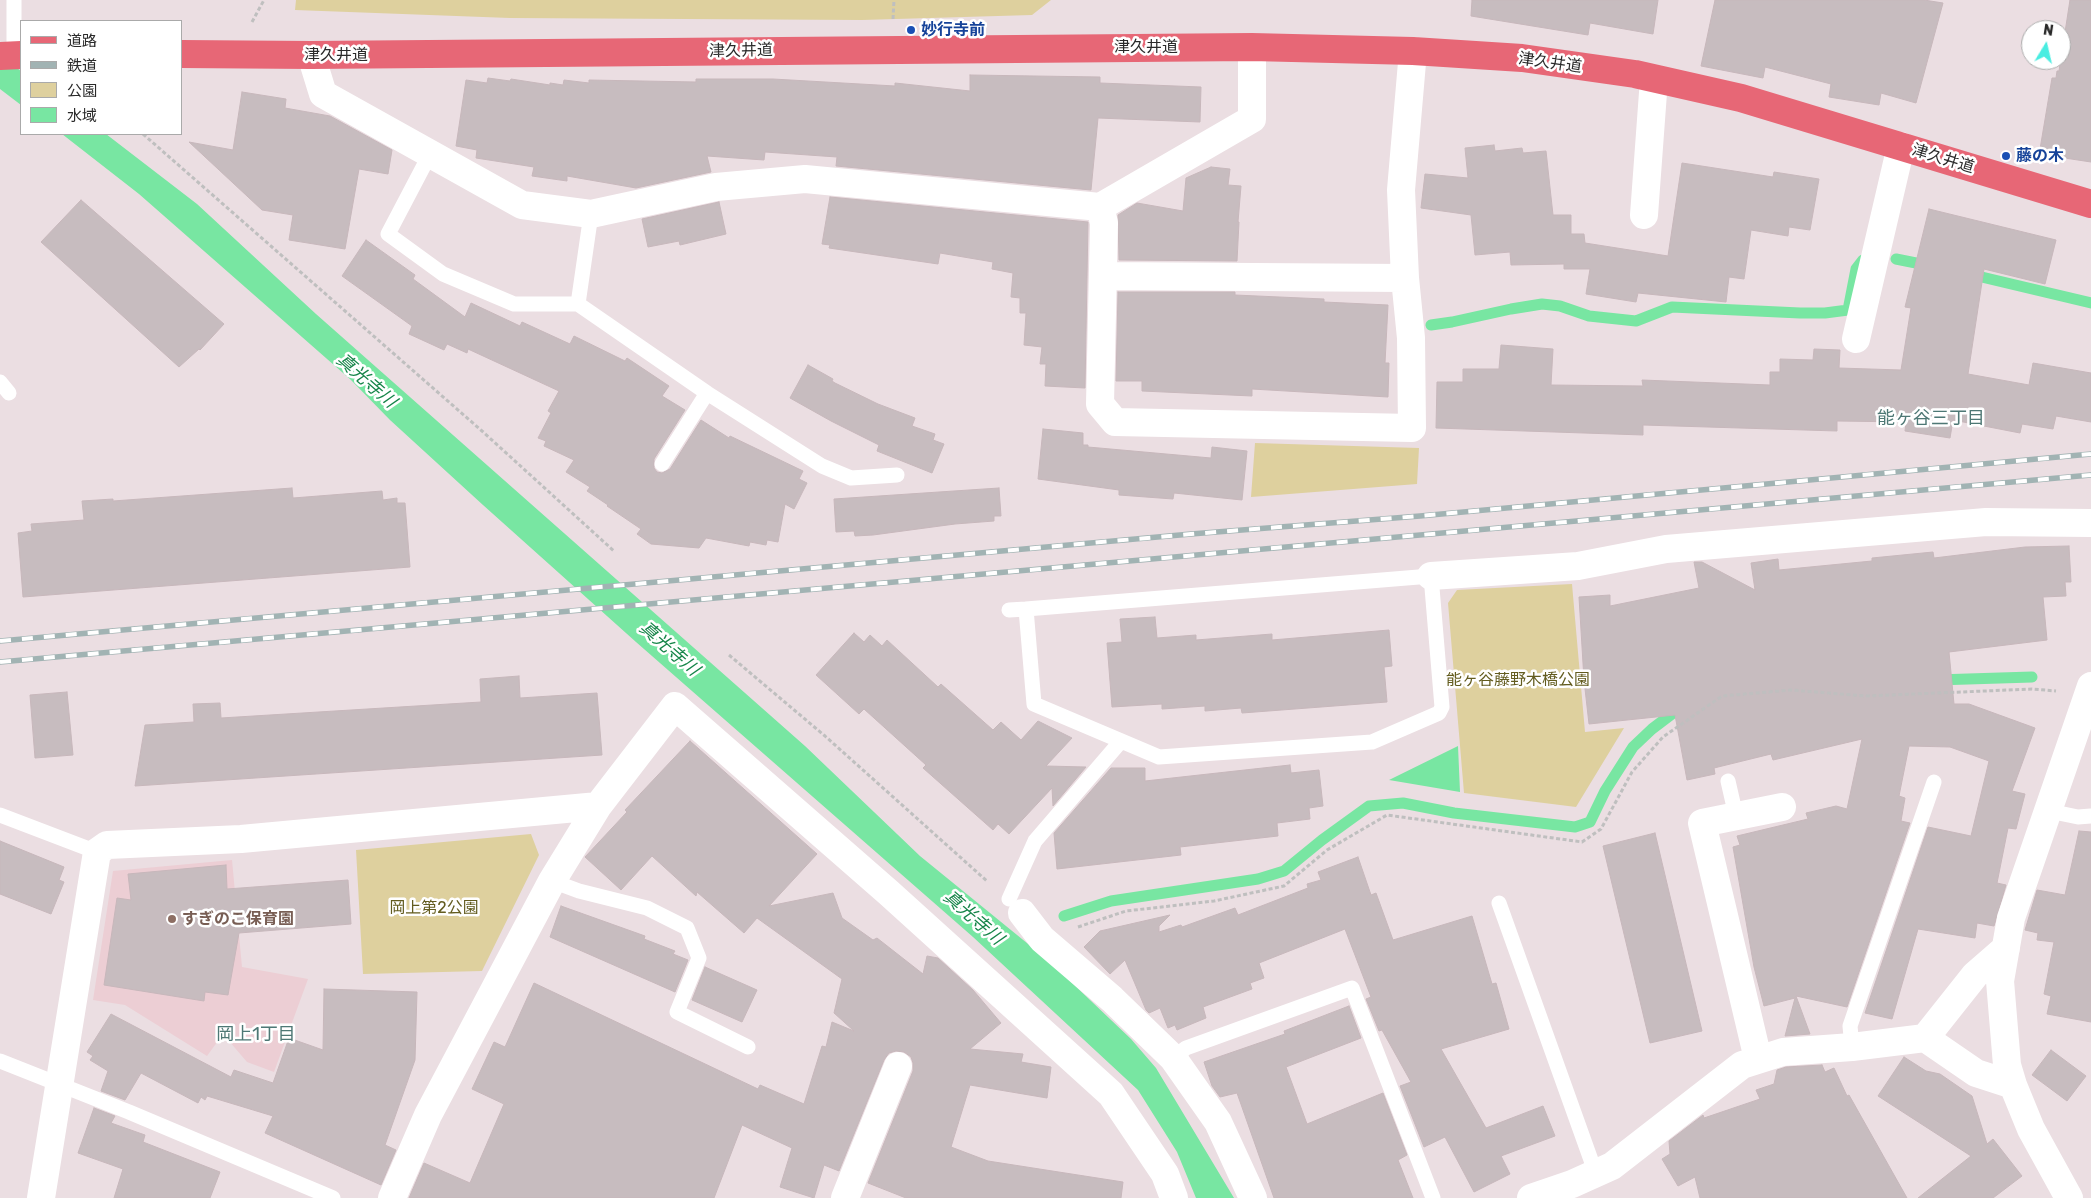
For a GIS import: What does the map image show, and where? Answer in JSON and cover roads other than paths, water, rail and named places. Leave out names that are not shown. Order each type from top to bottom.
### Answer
[{"type":"main road","name":"津久井道","points":[[182,54],[311,55],[1252,47],[1413,50],[1522,58],[1654,78],[1741,98],[2091,204]]},
{"type":"street","points":[[311,55],[323,94],[522,205],[591,214],[716,187],[805,179],[1100,207],[1252,119],[1252,47]]},
{"type":"street","points":[[1100,207],[1104,223],[1100,404],[1116,422],[1412,428],[1411,338],[1405,278],[1401,190],[1413,50]]},
{"type":"street","points":[[1644,215],[1654,78]]},
{"type":"street","points":[[1856,339],[1901,146]]},
{"type":"street","points":[[1103,276],[1405,278]]},
{"type":"street","points":[[1431,576],[1578,566],[1666,549],[1976,523],[2091,524]]},
{"type":"street","points":[[2061,1194],[2013,1085],[2007,1065],[2000,981],[2011,918],[2090,690]]},
{"type":"street","points":[[392,1198],[428,1116],[552,881],[598,806],[675,706],[889,893],[1111,1094],[1165,1174],[1174,1198]]},
{"type":"street","points":[[41,1198],[97,852],[107,845],[241,839],[598,806]]},
{"type":"street","points":[[1758,1058],[1702,823],[1782,807]]},
{"type":"street","points":[[1016,906],[1042,938],[1112,999],[1173,1058],[1218,1122],[1253,1198]]},
{"type":"street","points":[[1925,1038],[1976,975],[2006,948]]},
{"type":"street","points":[[1531,1198],[1582,1186],[1612,1166],[1742,1065],[1758,1058],[1783,1052],[1852,1047],[1925,1038],[1976,1073],[2013,1085]]},
{"type":"street","points":[[845,1198],[898,1066]]},
{"type":"lane","points":[[12,55],[14,0]]},
{"type":"lane","points":[[430,154],[388,234],[443,274],[514,304],[578,304],[707,393],[822,466],[851,478],[897,475]]},
{"type":"lane","points":[[578,304],[591,214]]},
{"type":"lane","points":[[662,464],[707,393]]},
{"type":"lane","points":[[1009,610],[1431,576],[1442,707],[1439,713],[1372,742],[1158,757],[1034,704],[1026,609]]},
{"type":"lane","points":[[1016,906],[1036,841],[1122,742]]},
{"type":"lane","points":[[1728,781],[1736,816]]},
{"type":"lane","points":[[1852,1047],[1850,1026],[1934,782]]},
{"type":"lane","points":[[2049,811],[2078,817],[2091,816]]},
{"type":"lane","points":[[0,816],[97,852]]},
{"type":"lane","points":[[552,881],[579,891],[647,908],[687,928],[699,958],[677,1012],[748,1047]]},
{"type":"lane","points":[[1499,903],[1582,1186]]},
{"type":"lane","points":[[1173,1058],[1186,1048],[1352,988],[1433,1198]]},
{"type":"lane","points":[[0,1061],[147,1119],[333,1198]]},
{"type":"water","points":[[0,56],[20,70],[20,104],[0,89]]},
{"type":"water","name":"真光寺川","points":[[63,135],[107,135],[197,204],[316,314],[805,746],[920,856],[1049,961],[1131,1039],[1156,1068],[1234,1198],[1196,1198],[1177,1152],[1138,1090],[973,937],[636,642],[390,420],[351,380],[139,194]]},
{"type":"water","points":[[1458,746],[1460,792],[1389,780]]},
{"type":"waterway","points":[[1896,259],[1931,266]]},
{"type":"waterway","points":[[1431,325],[1542,304],[1560,306],[1589,316],[1636,321],[1672,307],[1800,313],[1825,313],[1848,310],[1856,269],[1863,260]]},
{"type":"waterway","points":[[1969,274],[2091,303]]},
{"type":"waterway","points":[[1936,680],[2032,677]]},
{"type":"waterway","points":[[1064,916],[1111,901],[1258,879],[1284,871],[1322,840],[1369,806],[1403,803],[1454,813],[1575,827],[1590,822],[1605,791],[1633,747],[1652,729],[1681,707]]},
{"type":"railway","points":[[0,641],[1191,534],[1420,516],[2091,454]]},
{"type":"railway","points":[[0,662],[2091,475]]},
{"type":"place","name":"妙行寺前","points":[[911,30]]},
{"type":"place","name":"藤の木","points":[[2006,156]]},
{"type":"place","name":"すぎのこ保育園","points":[[172,919]]},
{"type":"district","name":"能ヶ谷三丁目","points":[[1931,419]]},
{"type":"district","name":"岡上1丁目","points":[[256,1035]]},
{"type":"park label","name":"能ヶ谷藤野木橋公園","points":[[1518,680]]},
{"type":"park label","name":"岡上第2公園","points":[[434,908]]}]
